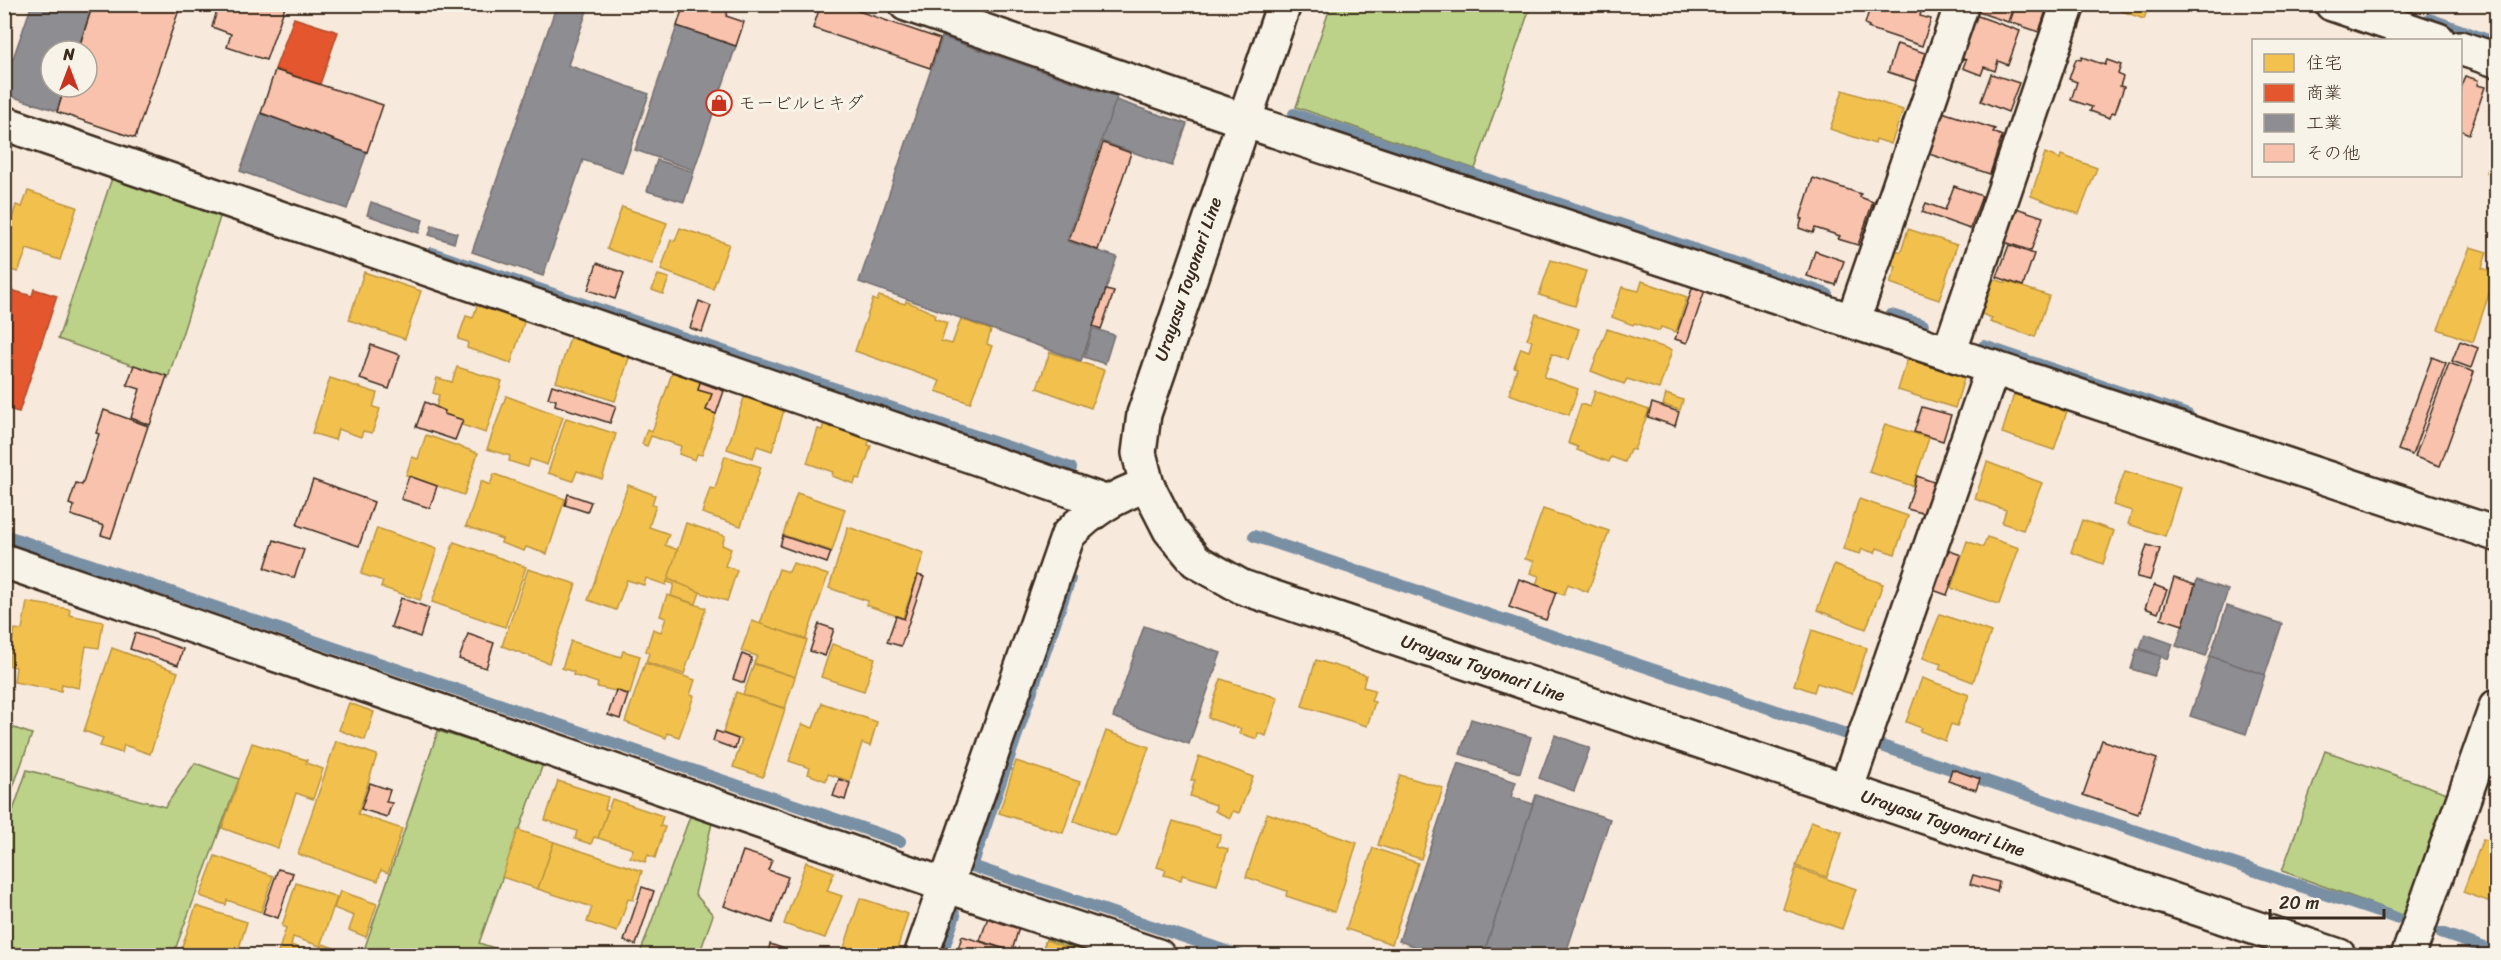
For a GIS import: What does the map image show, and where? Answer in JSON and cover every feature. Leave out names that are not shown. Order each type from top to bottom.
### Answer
[{"type":"street","points":[[906,4],[1243,120],[2496,534]]},
{"type":"street","name":"Urayasu Toyonari Line","points":[[1284,4],[1144,414],[1139,453],[1147,484],[1170,530],[1196,561],[1242,587],[2339,956]]},
{"type":"street","points":[[1853,321],[1962,4]]},
{"type":"street","points":[[1949,353],[2068,4]]},
{"type":"street","points":[[2332,4],[2435,39]]},
{"type":"street","points":[[2462,49],[2496,60]]},
{"type":"street","points":[[4,123],[1105,502]]},
{"type":"street","points":[[1846,790],[1993,367]]},
{"type":"street","points":[[921,956],[1068,535],[1083,519],[1105,502],[1147,484]]},
{"type":"street","points":[[4,561],[945,885],[1158,956]]},
{"type":"street","points":[[2408,956],[2496,707]]},
{"type":"green space","points":[[1331,5],[1531,5],[1475,169],[1296,107]]},
{"type":"green space","points":[[114,172],[222,211],[168,378],[58,339]]},
{"type":"green space","points":[[4,725],[32,734],[5,810]]},
{"type":"green space","points":[[438,731],[543,764],[479,943],[515,955],[362,956]]},
{"type":"green space","points":[[2325,751],[2453,795],[2405,916],[2282,871]]},
{"type":"green space","points":[[195,763],[239,779],[173,955],[5,955],[5,834],[27,770],[165,807]]},
{"type":"green space","points":[[692,811],[713,819],[695,894],[713,915],[699,955],[639,956]]},
{"type":"green space","points":[[1049,932],[1118,956],[1040,956]]},
{"type":"building: 住宅","points":[[2103,4],[2149,4],[2144,19]]},
{"type":"building: 住宅","points":[[1843,90],[1903,110],[1891,144],[1876,139],[1875,144],[1830,129]]},
{"type":"building: 住宅","points":[[2496,141],[2496,176],[2486,172]]},
{"type":"building: 住宅","points":[[2045,153],[2060,159],[2061,155],[2097,168],[2079,214],[2031,196]]},
{"type":"building: 住宅","points":[[28,191],[77,207],[60,260],[27,249],[18,272],[4,268],[4,220],[11,223],[16,205],[22,207]]},
{"type":"building: 住宅","points":[[622,207],[667,223],[652,264],[607,249]]},
{"type":"building: 住宅","points":[[680,228],[729,244],[713,289],[661,270],[671,240],[675,241]]},
{"type":"building: 住宅","points":[[1908,229],[1957,245],[1939,300],[1890,283],[1896,267],[1889,264],[1894,249],[1901,252]]},
{"type":"building: 住宅","points":[[2470,247],[2487,252],[2482,268],[2496,273],[2473,342],[2438,329]]},
{"type":"building: 住宅","points":[[1551,260],[1586,271],[1575,306],[1539,295]]},
{"type":"building: 住宅","points":[[364,272],[421,291],[405,339],[349,320]]},
{"type":"building: 住宅","points":[[658,275],[669,278],[663,294],[652,290]]},
{"type":"building: 住宅","points":[[1991,278],[2049,296],[2035,337],[1990,322],[1992,318],[1979,313]]},
{"type":"building: 住宅","points":[[1642,281],[1687,297],[1676,332],[1661,327],[1659,331],[1635,323],[1633,325],[1612,317],[1622,287],[1639,291]]},
{"type":"building: 住宅","points":[[879,296],[905,304],[906,301],[935,314],[934,318],[947,323],[941,341],[952,344],[961,319],[991,330],[987,344],[992,346],[970,403],[936,391],[940,381],[855,351],[873,299],[877,301]]},
{"type":"building: 住宅","points":[[478,303],[525,319],[511,363],[467,348],[468,342],[458,339],[466,316],[473,318]]},
{"type":"building: 住宅","points":[[1536,314],[1579,329],[1569,360],[1552,354],[1544,377],[1578,389],[1569,415],[1509,394],[1517,368],[1514,367],[1521,348],[1529,351],[1532,341],[1527,339]]},
{"type":"building: 住宅","points":[[1607,329],[1672,350],[1659,389],[1627,379],[1624,384],[1591,371]]},
{"type":"building: 住宅","points":[[571,335],[630,355],[615,401],[556,382]]},
{"type":"building: 住宅","points":[[1050,352],[1104,370],[1091,408],[1037,388]]},
{"type":"building: 住宅","points":[[1909,354],[1966,372],[1955,408],[1898,390]]},
{"type":"building: 住宅","points":[[457,367],[502,381],[486,433],[462,425],[463,420],[444,414],[445,411],[436,408],[439,395],[433,393],[437,378],[452,382]]},
{"type":"building: 住宅","points":[[673,370],[701,380],[698,390],[712,394],[706,410],[716,414],[702,455],[697,454],[695,460],[679,454],[681,446],[651,436],[647,446],[642,444],[647,429],[652,432]]},
{"type":"building: 住宅","points":[[330,378],[377,393],[373,407],[380,409],[372,433],[363,431],[361,437],[338,429],[335,440],[312,433]]},
{"type":"building: 住宅","points":[[2016,388],[2069,405],[2054,450],[2002,433]]},
{"type":"building: 住宅","points":[[1595,391],[1649,410],[1634,450],[1630,449],[1625,462],[1611,457],[1609,462],[1577,450],[1578,447],[1568,443],[1581,404],[1590,407]]},
{"type":"building: 住宅","points":[[1666,394],[1683,400],[1680,410],[1663,405]]},
{"type":"building: 住宅","points":[[745,395],[784,410],[772,451],[757,446],[753,458],[727,449]]},
{"type":"building: 住宅","points":[[506,396],[563,417],[547,465],[530,459],[528,467],[509,461],[510,456],[487,449]]},
{"type":"building: 住宅","points":[[566,418],[616,434],[602,479],[577,471],[573,481],[548,473]]},
{"type":"building: 住宅","points":[[824,423],[870,438],[868,445],[871,446],[860,479],[856,478],[854,484],[832,476],[833,472],[807,463],[818,429],[822,430]]},
{"type":"building: 住宅","points":[[1885,424],[1929,438],[1913,486],[1869,472]]},
{"type":"building: 住宅","points":[[426,435],[478,453],[464,495],[406,475],[412,457],[418,459]]},
{"type":"building: 住宅","points":[[725,456],[761,467],[741,526],[702,513],[710,488],[715,489]]},
{"type":"building: 住宅","points":[[1987,462],[2042,483],[2023,530],[2002,523],[2006,510],[1975,499]]},
{"type":"building: 住宅","points":[[2125,471],[2180,488],[2165,536],[2128,524],[2132,511],[2113,505]]},
{"type":"building: 住宅","points":[[494,474],[565,499],[547,554],[526,547],[524,551],[501,543],[502,539],[466,526],[481,481],[490,485]]},
{"type":"building: 住宅","points":[[628,485],[655,495],[652,504],[656,505],[649,527],[669,534],[665,545],[678,550],[666,585],[646,578],[644,585],[627,580],[616,610],[588,600]]},
{"type":"building: 住宅","points":[[797,493],[845,509],[832,551],[783,535]]},
{"type":"building: 住宅","points":[[1859,499],[1908,516],[1895,554],[1877,548],[1875,553],[1862,549],[1860,554],[1843,549]]},
{"type":"building: 住宅","points":[[1543,509],[1609,531],[1588,592],[1568,584],[1564,595],[1536,585],[1539,576],[1530,573],[1534,561],[1525,559]]},
{"type":"building: 住宅","points":[[2082,520],[2114,531],[2103,564],[2071,552]]},
{"type":"building: 住宅","points":[[686,523],[725,536],[722,545],[731,549],[725,566],[737,570],[727,601],[677,585],[678,582],[668,579]]},
{"type":"building: 住宅","points":[[848,527],[924,553],[903,618],[866,605],[868,601],[829,588]]},
{"type":"building: 住宅","points":[[377,528],[437,549],[420,600],[381,587],[383,581],[361,574]]},
{"type":"building: 住宅","points":[[1987,537],[2019,548],[1999,604],[1951,588],[1967,541],[1983,547]]},
{"type":"building: 住宅","points":[[454,542],[526,567],[505,627],[432,602]]},
{"type":"building: 住宅","points":[[793,563],[828,575],[806,639],[760,624],[779,569],[789,572]]},
{"type":"building: 住宅","points":[[1834,565],[1883,584],[1866,629],[1817,610]]},
{"type":"building: 住宅","points":[[528,569],[576,584],[549,663],[502,646]]},
{"type":"building: 住宅","points":[[668,579],[700,592],[696,604],[671,596],[674,584],[667,582]]},
{"type":"building: 住宅","points":[[667,595],[706,608],[684,674],[646,662],[649,653],[646,651],[653,629],[661,632],[666,618],[660,616]]},
{"type":"building: 住宅","points":[[27,602],[70,609],[69,615],[103,622],[99,648],[86,646],[79,688],[62,684],[61,691],[14,682],[16,667],[8,665],[15,629],[22,630]]},
{"type":"building: 住宅","points":[[1940,614],[1991,632],[1973,682],[1939,669],[1941,664],[1923,658]]},
{"type":"building: 住宅","points":[[752,621],[807,640],[795,677],[754,663],[757,656],[741,651]]},
{"type":"building: 住宅","points":[[1812,630],[1867,648],[1852,694],[1817,683],[1814,692],[1794,685]]},
{"type":"building: 住宅","points":[[571,641],[621,657],[623,651],[640,656],[630,694],[597,687],[598,683],[573,675],[574,672],[562,668]]},
{"type":"building: 住宅","points":[[832,644],[875,658],[864,691],[821,677]]},
{"type":"building: 住宅","points":[[112,648],[178,672],[150,754],[124,745],[122,753],[100,746],[103,738],[84,731]]},
{"type":"building: 住宅","points":[[1316,660],[1366,675],[1363,687],[1375,690],[1371,701],[1375,702],[1367,726],[1302,706]]},
{"type":"building: 住宅","points":[[645,663],[695,680],[690,695],[694,696],[679,737],[667,733],[666,738],[625,722]]},
{"type":"building: 住宅","points":[[754,664],[795,677],[785,708],[743,695]]},
{"type":"building: 住宅","points":[[1922,678],[1969,695],[1957,726],[1951,724],[1945,741],[1920,731],[1922,728],[1906,722]]},
{"type":"building: 住宅","points":[[1221,679],[1278,698],[1266,736],[1258,733],[1257,739],[1239,733],[1241,729],[1208,718]]},
{"type":"building: 住宅","points":[[736,692],[785,709],[763,777],[733,767],[742,740],[723,733]]},
{"type":"building: 住宅","points":[[349,703],[374,712],[365,740],[339,730]]},
{"type":"building: 住宅","points":[[822,703],[877,722],[870,746],[862,743],[850,781],[828,774],[826,781],[808,774],[810,768],[789,761],[802,724],[813,728]]},
{"type":"building: 住宅","points":[[1106,731],[1149,747],[1116,837],[1074,821]]},
{"type":"building: 住宅","points":[[336,741],[377,755],[358,814],[402,829],[388,873],[381,870],[378,881],[298,854]]},
{"type":"building: 住宅","points":[[252,743],[307,760],[306,763],[323,769],[313,799],[296,793],[278,848],[222,828]]},
{"type":"building: 住宅","points":[[1199,756],[1253,777],[1239,813],[1233,811],[1230,818],[1215,811],[1216,805],[1190,796],[1195,780],[1191,780]]},
{"type":"building: 住宅","points":[[1016,761],[1080,782],[1063,833],[999,813]]},
{"type":"building: 住宅","points":[[1400,775],[1443,788],[1421,859],[1378,845]]},
{"type":"building: 住宅","points":[[558,781],[608,797],[605,809],[608,810],[598,838],[594,837],[591,844],[575,839],[577,831],[545,820]]},
{"type":"building: 住宅","points":[[612,799],[663,816],[660,826],[665,827],[655,858],[648,855],[645,862],[630,857],[633,849],[598,838]]},
{"type":"building: 住宅","points":[[1267,813],[1357,843],[1335,912],[1286,896],[1287,891],[1246,877]]},
{"type":"building: 住宅","points":[[1173,821],[1221,835],[1217,846],[1228,849],[1217,885],[1182,875],[1181,880],[1164,875],[1166,870],[1157,867]]},
{"type":"building: 住宅","points":[[1811,821],[1842,832],[1827,877],[1796,866]]},
{"type":"building: 住宅","points":[[518,830],[554,842],[538,889],[502,877]]},
{"type":"building: 住宅","points":[[2483,839],[2496,844],[2496,904],[2463,892]]},
{"type":"building: 住宅","points":[[554,842],[642,871],[633,900],[628,899],[617,932],[587,922],[592,907],[538,889]]},
{"type":"building: 住宅","points":[[1373,848],[1418,863],[1392,944],[1346,929]]},
{"type":"building: 住宅","points":[[215,856],[273,876],[261,912],[227,900],[226,905],[200,896]]},
{"type":"building: 住宅","points":[[806,862],[834,872],[827,891],[842,896],[825,938],[784,924]]},
{"type":"building: 住宅","points":[[1796,868],[1856,889],[1842,929],[1783,909]]},
{"type":"building: 住宅","points":[[296,883],[337,897],[320,946],[293,937],[291,945],[319,955],[323,944],[342,951],[340,956],[277,956],[286,928],[282,926]]},
{"type":"building: 住宅","points":[[340,891],[377,904],[366,937],[349,930],[354,916],[334,908]]},
{"type":"building: 住宅","points":[[860,898],[908,914],[895,956],[858,956],[843,951]]},
{"type":"building: 住宅","points":[[196,906],[247,922],[238,951],[229,949],[226,956],[186,956],[180,953]]},
{"type":"building: 住宅","points":[[1046,940],[1091,956],[1041,956]]},
{"type":"building: 商業","points":[[294,18],[338,32],[320,84],[275,69]]},
{"type":"building: 商業","points":[[4,288],[32,296],[34,289],[57,296],[19,412],[4,408]]},
{"type":"building: 工業","points":[[32,4],[93,4],[81,39],[39,39],[39,99],[61,99],[57,111],[4,94],[4,84]]},
{"type":"building: 工業","points":[[557,4],[570,4],[587,11],[568,65],[649,94],[622,173],[583,160],[543,276],[472,252]]},
{"type":"building: 工業","points":[[677,26],[736,46],[694,170],[635,150]]},
{"type":"building: 工業","points":[[942,37],[1117,97],[1067,241],[1117,257],[1081,361],[859,282]]},
{"type":"building: 工業","points":[[1116,100],[1187,124],[1172,166],[1101,141]]},
{"type":"building: 工業","points":[[261,113],[367,152],[347,209],[240,171]]},
{"type":"building: 工業","points":[[657,160],[694,172],[684,202],[647,191]]},
{"type":"building: 工業","points":[[371,202],[423,220],[419,233],[367,215]]},
{"type":"building: 工業","points":[[432,225],[457,233],[454,243],[429,235]]},
{"type":"building: 工業","points":[[1093,328],[1114,335],[1105,364],[1084,357]]},
{"type":"building: 工業","points":[[2197,580],[2228,590],[2206,656],[2176,646]]},
{"type":"building: 工業","points":[[2227,606],[2282,624],[2265,675],[2210,656]]},
{"type":"building: 工業","points":[[1144,626],[1221,653],[1189,744],[1113,717]]},
{"type":"building: 工業","points":[[2145,634],[2173,644],[2168,659],[2140,648]]},
{"type":"building: 工業","points":[[2137,649],[2161,656],[2154,676],[2131,669]]},
{"type":"building: 工業","points":[[2210,656],[2265,675],[2246,734],[2190,716]]},
{"type":"building: 工業","points":[[1471,719],[1531,737],[1520,773],[1460,754]]},
{"type":"building: 工業","points":[[1555,735],[1590,748],[1574,791],[1539,778]]},
{"type":"building: 工業","points":[[1458,763],[1516,782],[1511,797],[1533,804],[1483,956],[1443,956],[1399,941]]},
{"type":"building: 工業","points":[[1536,795],[1610,819],[1565,956],[1483,956]]},
{"type":"building: その他","points":[[93,4],[181,4],[135,138],[57,112],[61,99],[99,99],[99,39],[82,39]]},
{"type":"building: その他","points":[[219,4],[286,4],[266,60],[227,47],[231,34],[212,27]]},
{"type":"building: その他","points":[[684,4],[730,4],[726,16],[744,22],[736,46],[677,26]]},
{"type":"building: その他","points":[[821,4],[838,4],[940,39],[930,68],[813,28]]},
{"type":"building: その他","points":[[1871,4],[1923,4],[1920,16],[1931,19],[1922,46],[1868,28],[1869,26],[1865,24]]},
{"type":"building: その他","points":[[1978,4],[2014,4],[2008,22],[1975,11]]},
{"type":"building: その他","points":[[2016,4],[2048,4],[2039,32],[2010,22]]},
{"type":"building: その他","points":[[1975,15],[2020,31],[2008,65],[1998,61],[1995,71],[1984,67],[1981,75],[1963,68],[1966,60],[1961,58]]},
{"type":"building: その他","points":[[1897,44],[1928,54],[1918,82],[1888,72]]},
{"type":"building: その他","points":[[2082,57],[2105,65],[2107,60],[2121,65],[2118,74],[2123,77],[2120,86],[2124,87],[2115,113],[2112,112],[2110,118],[2090,111],[2092,107],[2071,100],[2077,82],[2069,79],[2076,59],[2081,60]]},
{"type":"building: その他","points":[[275,70],[383,105],[367,152],[261,113]]},
{"type":"building: その他","points":[[1991,74],[2019,83],[2008,112],[1981,101]]},
{"type":"building: その他","points":[[2465,76],[2478,80],[2477,85],[2485,87],[2469,134],[2462,131],[2462,83]]},
{"type":"building: その他","points":[[1942,112],[1995,129],[1993,132],[2002,136],[1990,174],[1929,154]]},
{"type":"building: その他","points":[[1103,143],[1131,153],[1098,250],[1069,240]]},
{"type":"building: その他","points":[[1813,178],[1861,194],[1860,197],[1873,202],[1858,245],[1815,228],[1813,233],[1799,228]]},
{"type":"building: その他","points":[[1954,186],[1982,196],[1970,229],[1922,212],[1926,203],[1945,210]]},
{"type":"building: その他","points":[[2013,207],[2043,217],[2031,251],[2002,241]]},
{"type":"building: その他","points":[[2009,245],[2034,254],[2023,286],[1997,277]]},
{"type":"building: その他","points":[[1815,251],[1844,261],[1836,285],[1807,276]]},
{"type":"building: その他","points":[[597,263],[624,273],[615,299],[588,290]]},
{"type":"building: その他","points":[[1695,280],[1707,284],[1687,343],[1675,339]]},
{"type":"building: その他","points":[[1106,290],[1114,292],[1101,329],[1093,326]]},
{"type":"building: その他","points":[[699,301],[711,306],[702,332],[690,328]]},
{"type":"building: その他","points":[[2460,341],[2478,348],[2471,368],[2452,361]]},
{"type":"building: その他","points":[[371,345],[400,355],[389,389],[360,379]]},
{"type":"building: その他","points":[[2432,357],[2446,363],[2412,455],[2398,450]]},
{"type":"building: その他","points":[[2449,363],[2474,372],[2440,466],[2415,457]]},
{"type":"building: その他","points":[[134,365],[167,376],[150,425],[131,418],[140,389],[127,385]]},
{"type":"building: その他","points":[[700,382],[724,391],[716,414],[706,410],[712,394],[698,390]]},
{"type":"building: その他","points":[[552,385],[616,406],[610,423],[555,405],[556,400],[548,398]]},
{"type":"building: その他","points":[[425,402],[445,411],[444,414],[463,420],[455,440],[416,427]]},
{"type":"building: その他","points":[[1652,403],[1679,412],[1675,426],[1648,417]]},
{"type":"building: その他","points":[[1922,407],[1951,415],[1943,441],[1914,432]]},
{"type":"building: その他","points":[[104,410],[148,426],[111,538],[101,535],[104,526],[71,515],[74,506],[69,504],[76,483],[82,485],[99,434],[96,433]]},
{"type":"building: その他","points":[[409,476],[437,486],[430,508],[401,499]]},
{"type":"building: その他","points":[[1917,476],[1936,483],[1926,514],[1907,509]]},
{"type":"building: その他","points":[[313,480],[374,502],[359,546],[297,525]]},
{"type":"building: その他","points":[[568,494],[591,502],[587,512],[565,505]]},
{"type":"building: その他","points":[[783,536],[831,552],[827,563],[780,546]]},
{"type":"building: その他","points":[[274,540],[304,550],[294,578],[265,568]]},
{"type":"building: その他","points":[[2147,545],[2160,549],[2150,580],[2137,577]]},
{"type":"building: その他","points":[[1947,550],[1961,555],[1947,595],[1933,590]]},
{"type":"building: その他","points":[[918,575],[924,577],[901,646],[887,642],[896,616],[904,619]]},
{"type":"building: その他","points":[[2174,578],[2195,585],[2183,625],[2161,618]]},
{"type":"building: その他","points":[[1519,579],[1556,592],[1546,620],[1509,607]]},
{"type":"building: その他","points":[[2154,585],[2167,590],[2158,613],[2145,608]]},
{"type":"building: その他","points":[[401,598],[429,608],[420,637],[391,627]]},
{"type":"building: その他","points":[[819,624],[834,629],[825,656],[810,651]]},
{"type":"building: その他","points":[[135,633],[183,649],[178,665],[130,649]]},
{"type":"building: その他","points":[[468,634],[494,643],[486,668],[459,659]]},
{"type":"building: その他","points":[[742,654],[752,658],[744,683],[733,679]]},
{"type":"building: その他","points":[[616,690],[628,695],[620,719],[608,715]]},
{"type":"building: その他","points":[[716,731],[738,739],[735,749],[713,741]]},
{"type":"building: その他","points":[[2102,740],[2157,759],[2138,814],[2083,795]]},
{"type":"building: その他","points":[[1952,769],[1980,779],[1976,790],[1948,781]]},
{"type":"building: その他","points":[[839,779],[850,783],[845,800],[833,796]]},
{"type":"building: その他","points":[[370,783],[390,790],[386,802],[392,803],[387,817],[361,809]]},
{"type":"building: その他","points":[[743,851],[772,860],[768,870],[788,877],[772,923],[724,906]]},
{"type":"building: その他","points":[[278,869],[293,873],[278,918],[263,913]]},
{"type":"building: その他","points":[[1973,875],[1999,882],[1997,892],[1970,884]]},
{"type":"building: その他","points":[[642,887],[654,891],[636,945],[624,941]]},
{"type":"building: その他","points":[[989,914],[1020,924],[1012,951],[980,941]]},
{"type":"building: その他","points":[[962,936],[1004,949],[1003,955],[1006,956],[956,956]]},
{"type":"building: その他","points":[[770,944],[799,954],[767,956]]},
{"type":"waterway","points":[[2385,4],[2409,13]]},
{"type":"waterway","points":[[2429,19],[2496,43]]},
{"type":"waterway","points":[[1294,114],[1827,294]]},
{"type":"waterway","points":[[432,253],[1071,468]]},
{"type":"waterway","points":[[1891,315],[1923,325]]},
{"type":"waterway","points":[[1984,346],[2188,415]]},
{"type":"waterway","points":[[4,535],[900,841]]},
{"type":"waterway","points":[[1254,536],[2396,918]]},
{"type":"waterway","points":[[1070,579],[972,866],[1241,956]]},
{"type":"waterway","points":[[941,956],[955,915]]},
{"type":"waterway","points":[[2441,933],[2496,952]]},
{"type":"place","name":"モービルヒキダ","points":[[719,103]]}]
